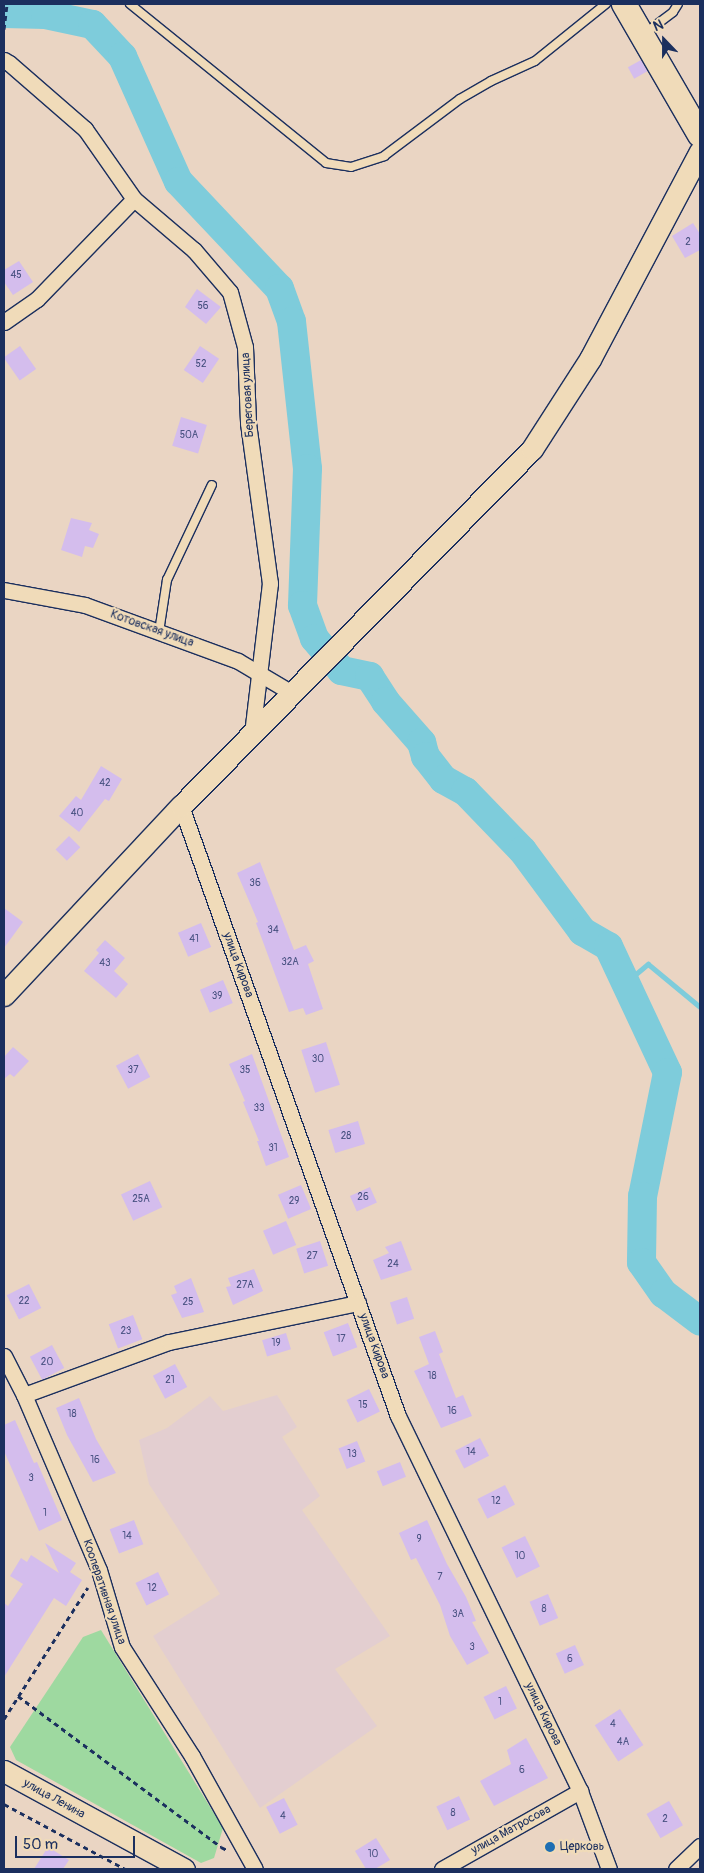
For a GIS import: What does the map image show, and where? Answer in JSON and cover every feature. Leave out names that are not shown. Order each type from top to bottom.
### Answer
[{"type":"main road","points":[[624,4],[700,135]]},
{"type":"street","name":"Береговая улица","points":[[4,60],[10,63],[85,129],[134,199],[194,250],[230,292],[245,348],[248,423],[270,583],[252,733]]},
{"type":"street","points":[[4,995],[181,806],[532,449],[590,359],[700,151]]},
{"type":"street","points":[[4,322],[37,299],[134,199]]},
{"type":"street","name":"Котовская улица","points":[[4,590],[85,604],[238,662],[295,690]]},
{"type":"street","name":"улица Кирова","points":[[181,806],[398,1416],[580,1791],[609,1869]]},
{"type":"street","points":[[24,1395],[169,1342],[358,1303]]},
{"type":"street","name":"Кооперативная улица","points":[[4,1356],[24,1395],[99,1570],[122,1647],[192,1756],[253,1864]]},
{"type":"street","name":"улица Ленина","points":[[4,1771],[184,1869]]},
{"type":"street","name":"улица Матросова","points":[[442,1869],[580,1791]]},
{"type":"street","points":[[676,1869],[700,1846]]},
{"type":"lane","points":[[130,4],[326,163],[351,167],[384,156],[460,99],[491,81],[535,61],[606,4]]},
{"type":"lane","points":[[642,35],[673,12],[678,4]]},
{"type":"lane","points":[[159,632],[167,580],[212,485]]},
{"type":"path","points":[[4,29],[7,4]]},
{"type":"path","points":[[4,1719],[99,1570]]},
{"type":"path","points":[[18,1696],[221,1847],[253,1864]]},
{"type":"path","points":[[4,1804],[125,1869]]},
{"type":"shaded area","points":[[277,1395],[297,1427],[282,1437],[320,1496],[302,1510],[390,1636],[335,1669],[377,1726],[260,1808],[153,1636],[220,1594],[149,1484],[139,1440],[167,1428],[210,1396],[223,1411]]},
{"type":"green space","points":[[101,1630],[223,1828],[214,1858],[201,1863],[16,1760],[10,1747],[83,1637]]},
{"type":"building","points":[[641,60],[647,71],[634,79],[628,67]]},
{"type":"building","points":[[693,223],[700,234],[700,250],[685,258],[672,236]]},
{"type":"building","points":[[19,261],[33,282],[13,295],[4,282],[4,270]]},
{"type":"building","points":[[197,289],[221,307],[206,324],[185,307]]},
{"type":"building","points":[[20,346],[36,369],[20,380],[4,357]]},
{"type":"building","points":[[200,346],[219,359],[203,383],[184,370]]},
{"type":"building","points":[[181,417],[207,425],[198,454],[172,446]]},
{"type":"building","points":[[71,518],[92,523],[89,530],[99,534],[93,548],[85,546],[82,557],[61,550]]},
{"type":"building","points":[[101,766],[122,779],[109,801],[105,799],[79,832],[59,816],[76,796],[81,800]]},
{"type":"building","points":[[69,836],[80,847],[67,861],[56,849]]},
{"type":"building","points":[[260,862],[294,950],[306,945],[314,961],[308,964],[323,1009],[306,1015],[303,1008],[289,1012],[256,923],[258,922],[237,873]]},
{"type":"building","points":[[4,908],[23,922],[4,948]]},
{"type":"building","points":[[201,923],[211,947],[188,957],[178,933]]},
{"type":"building","points":[[105,940],[125,958],[114,971],[128,984],[116,998],[84,971],[99,953],[96,950]]},
{"type":"building","points":[[223,980],[233,1003],[210,1013],[200,990]]},
{"type":"building","points":[[326,1042],[340,1085],[315,1093],[301,1050]]},
{"type":"building","points":[[13,1047],[29,1061],[14,1077],[10,1074],[4,1079],[4,1057]]},
{"type":"building","points":[[138,1054],[150,1077],[128,1089],[116,1066]]},
{"type":"building","points":[[252,1054],[289,1157],[266,1166],[257,1141],[259,1141],[243,1102],[245,1101],[229,1064]]},
{"type":"building","points":[[358,1121],[365,1144],[335,1153],[328,1130]]},
{"type":"building","points":[[150,1181],[162,1207],[133,1221],[121,1195]]},
{"type":"building","points":[[301,1185],[311,1209],[288,1219],[278,1195]]},
{"type":"building","points":[[370,1187],[377,1203],[357,1211],[350,1196]]},
{"type":"building","points":[[286,1221],[296,1245],[273,1255],[263,1231]]},
{"type":"building","points":[[320,1241],[328,1266],[304,1273],[296,1249]]},
{"type":"building","points":[[401,1241],[412,1270],[381,1280],[373,1260],[389,1253],[385,1247]]},
{"type":"building","points":[[254,1269],[263,1291],[233,1305],[226,1287],[231,1286],[228,1278]]},
{"type":"building","points":[[191,1278],[204,1312],[182,1318],[171,1295],[177,1293],[174,1286]]},
{"type":"building","points":[[29,1284],[41,1308],[19,1319],[7,1295]]},
{"type":"building","points":[[407,1297],[414,1319],[397,1324],[390,1303]]},
{"type":"building","points":[[133,1315],[142,1339],[118,1349],[109,1324]]},
{"type":"building","points":[[348,1323],[357,1347],[333,1357],[324,1332]]},
{"type":"building","points":[[435,1331],[443,1352],[439,1354],[456,1398],[463,1395],[472,1416],[441,1428],[414,1371],[429,1364],[419,1337]]},
{"type":"building","points":[[286,1333],[291,1349],[267,1357],[262,1340]]},
{"type":"building","points":[[52,1345],[64,1368],[42,1380],[30,1357]]},
{"type":"building","points":[[175,1364],[187,1387],[165,1399],[153,1376]]},
{"type":"building","points":[[369,1389],[380,1411],[357,1422],[347,1400]]},
{"type":"building","points":[[79,1398],[96,1439],[116,1473],[93,1482],[67,1435],[56,1408]]},
{"type":"building","points":[[15,1420],[34,1463],[37,1462],[62,1520],[39,1531],[4,1451],[4,1425]]},
{"type":"building","points":[[480,1438],[489,1456],[464,1469],[455,1451]]},
{"type":"building","points":[[357,1441],[365,1461],[347,1469],[338,1448]]},
{"type":"building","points":[[400,1462],[406,1477],[383,1486],[377,1471]]},
{"type":"building","points":[[505,1485],[515,1505],[487,1519],[477,1499]]},
{"type":"building","points":[[134,1520],[143,1544],[119,1554],[110,1529]]},
{"type":"building","points":[[427,1520],[447,1564],[466,1597],[476,1621],[472,1622],[489,1653],[467,1665],[450,1636],[440,1605],[416,1558],[411,1560],[399,1533]]},
{"type":"building","points":[[525,1536],[540,1567],[517,1578],[502,1547]]},
{"type":"building","points":[[45,1543],[76,1563],[70,1572],[82,1580],[66,1606],[54,1598],[4,1677],[4,1603],[8,1606],[23,1584],[10,1576],[21,1558],[27,1562],[31,1555],[59,1573]]},
{"type":"building","points":[[158,1572],[169,1594],[146,1605],[136,1583]]},
{"type":"building","points":[[548,1594],[558,1618],[540,1626],[530,1602]]},
{"type":"building","points":[[575,1645],[584,1665],[565,1674],[556,1654]]},
{"type":"building","points":[[506,1686],[517,1708],[494,1719],[484,1697]]},
{"type":"building","points":[[620,1709],[643,1745],[618,1761],[595,1725]]},
{"type":"building","points":[[526,1738],[548,1778],[494,1806],[480,1781],[511,1764],[507,1750]]},
{"type":"building","points":[[459,1796],[470,1820],[447,1830],[436,1807]]},
{"type":"building","points":[[284,1798],[298,1825],[280,1834],[266,1807]]},
{"type":"building","points":[[669,1801],[683,1825],[660,1838],[646,1814]]},
{"type":"building","points":[[376,1838],[390,1860],[375,1869],[366,1869],[355,1851]]},
{"type":"building","points":[[48,1847],[69,1860],[63,1869],[34,1869]]},
{"type":"waterway","points":[[4,13],[45,14],[92,24],[122,56],[178,181],[279,288],[291,321],[307,468],[302,605],[314,638],[341,670],[369,676],[385,701],[421,742],[425,756],[443,779],[465,791],[522,850],[582,931],[608,946],[667,1072],[642,1196],[641,1262],[663,1293],[700,1321]]},
{"type":"waterway","points":[[625,983],[648,964],[700,1007]]},
{"type":"place","name":"Церковь","points":[[550,1847]]}]
